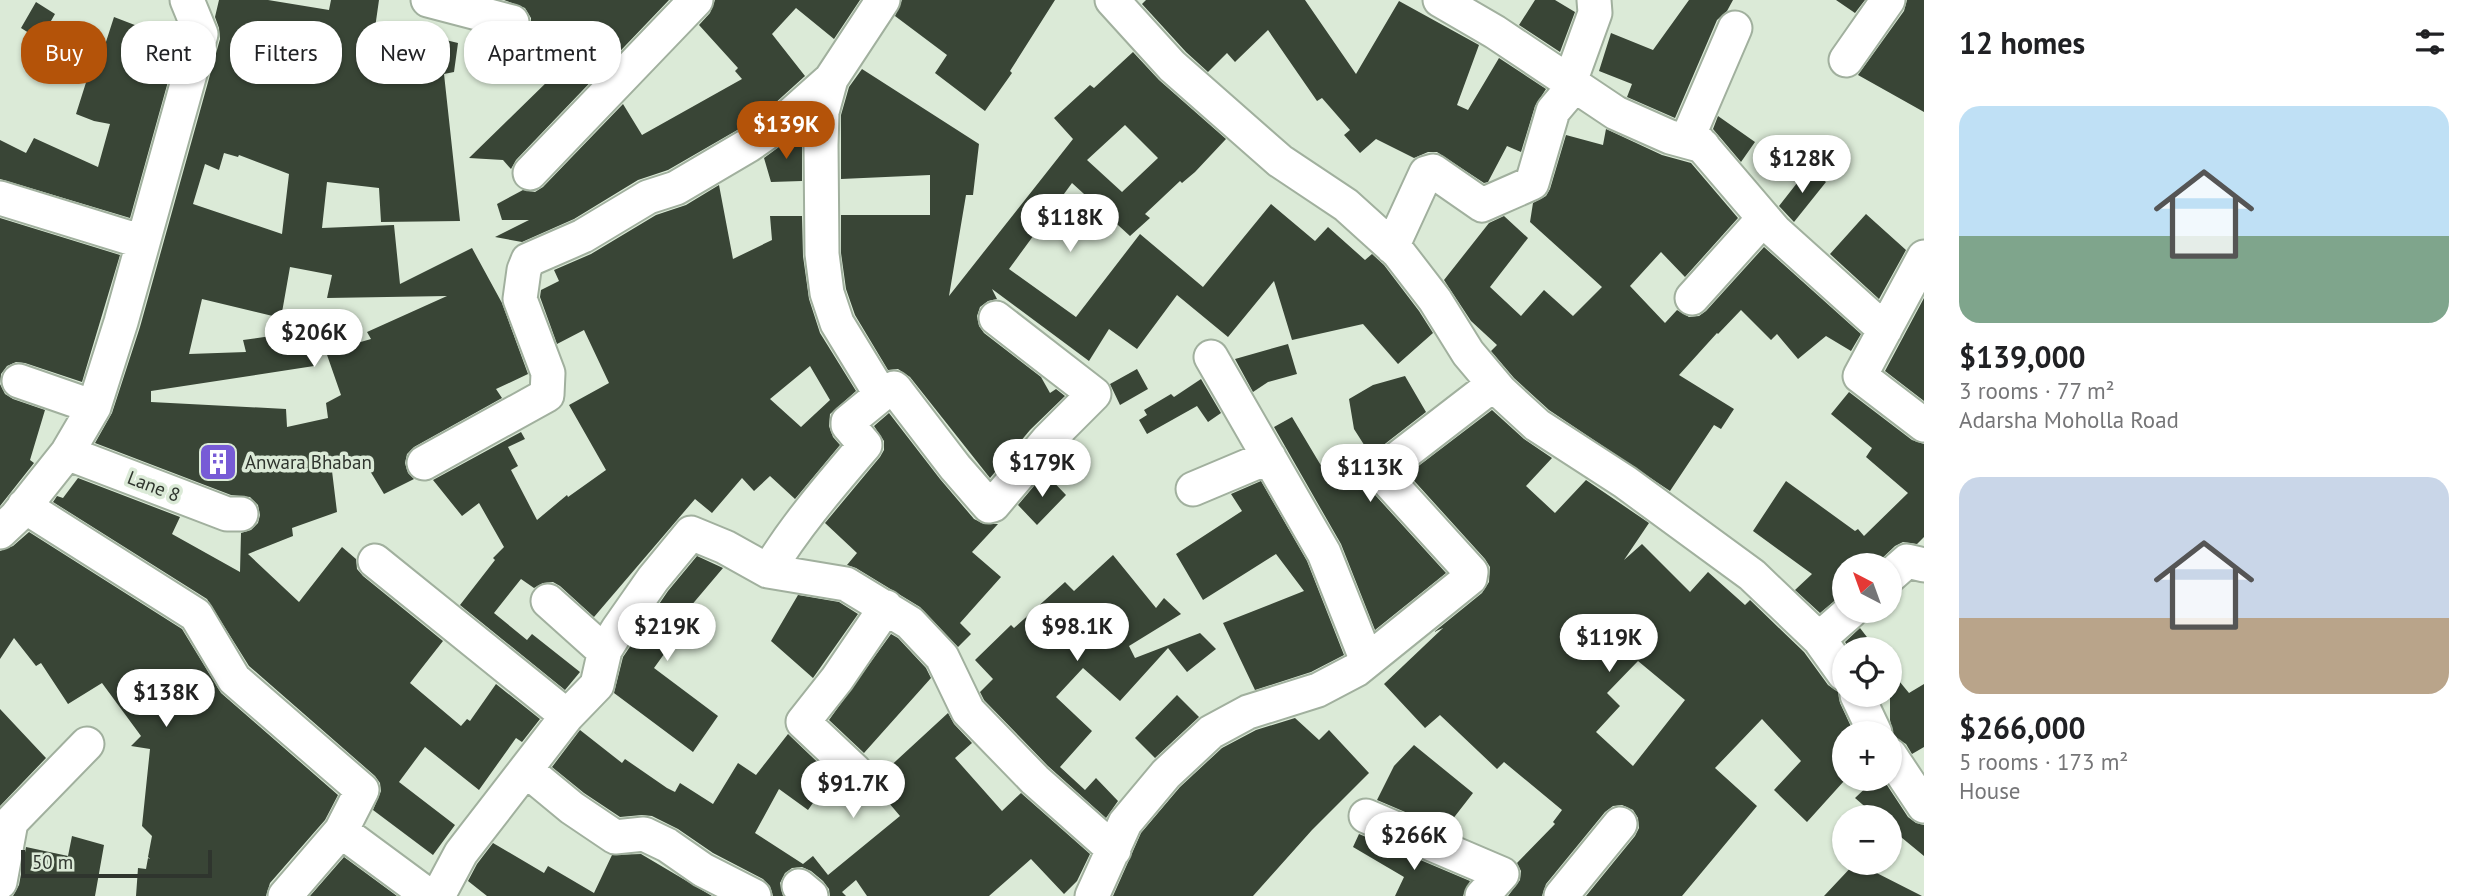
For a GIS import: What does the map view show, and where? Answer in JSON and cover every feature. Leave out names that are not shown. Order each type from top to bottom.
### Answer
[{"type":"street","points":[[187,0],[201,34],[94,407],[67,453],[10,514],[195,615],[234,679],[362,790],[341,831],[285,896]]},
{"type":"street","points":[[428,0],[508,21]]},
{"type":"street","points":[[530,173],[696,0]]},
{"type":"street","points":[[424,463],[547,395],[548,373],[520,299],[528,260],[583,236],[648,197],[676,188],[749,145],[785,120],[831,79],[883,0]]},
{"type":"street","points":[[1112,0],[1172,66],[1250,135],[1280,161],[1346,205],[1392,247],[1436,300],[1468,353],[1494,384],[1537,425],[1625,482],[1752,575],[1819,639],[1832,657]]},
{"type":"street","points":[[1440,0],[1496,32],[1616,113],[1670,137],[1703,146]]},
{"type":"street","points":[[1392,247],[1426,173],[1433,171],[1482,205],[1532,183],[1553,111],[1572,84],[1595,13],[1594,0]]},
{"type":"street","points":[[1846,60],[1888,0]]},
{"type":"street","points":[[1735,28],[1691,131],[1774,231],[1885,330]]},
{"type":"street","points":[[831,79],[822,112],[821,145],[822,254],[827,293],[837,323],[881,396]]},
{"type":"street","points":[[0,198],[143,242]]},
{"type":"street","points":[[1692,298],[1764,218]]},
{"type":"street","points":[[1924,257],[1860,376],[1924,425]]},
{"type":"street","points":[[768,571],[796,526],[865,445],[848,422],[892,389],[896,390],[986,503],[993,505],[1048,440],[1094,394],[996,318]]},
{"type":"street","points":[[1211,357],[1324,553],[1367,661]]},
{"type":"street","points":[[19,381],[94,407]]},
{"type":"street","points":[[1092,896],[1125,823],[1166,775],[1211,732],[1248,712],[1318,690],[1356,670],[1472,575],[1380,472],[1494,384]]},
{"type":"street","name":"Lane 8","points":[[67,453],[227,513],[241,514]]},
{"type":"street","points":[[1193,489],[1269,457]]},
{"type":"street","points":[[438,896],[461,853],[566,716],[597,685],[606,650],[653,579],[691,533],[726,547],[768,571],[846,584],[910,623],[942,657],[968,711],[1035,780],[1114,850]]},
{"type":"street","points":[[375,561],[566,716]]},
{"type":"street","points":[[1902,565],[1907,561],[1924,565]]},
{"type":"street","points":[[548,601],[606,650]]},
{"type":"street","points":[[855,771],[803,722],[838,679],[886,607]]},
{"type":"street","points":[[1819,639],[1837,623]]},
{"type":"street","points":[[0,881],[11,822],[87,744]]},
{"type":"street","points":[[526,770],[572,808],[615,838],[644,834],[667,845],[703,870],[754,896]]},
{"type":"street","points":[[1902,773],[1924,806]]},
{"type":"street","points":[[1366,816],[1502,874],[1482,896]]},
{"type":"street","points":[[1561,896],[1620,824]]},
{"type":"street","points":[[341,831],[429,896]]},
{"type":"building","points":[[219,0],[268,0],[329,10],[331,0],[379,0],[376,21],[356,21],[356,84],[445,84],[460,221],[381,222],[379,188],[327,182],[322,228],[394,225],[400,284],[472,248],[502,303],[528,374],[496,389],[502,398],[414,447],[407,454],[405,463],[408,473],[414,479],[384,494],[361,456],[332,471],[337,512],[292,528],[293,536],[248,554],[299,602],[342,547],[356,559],[357,569],[363,576],[443,641],[410,683],[461,726],[467,719],[470,721],[496,684],[540,719],[522,742],[516,738],[479,790],[425,747],[399,782],[455,825],[433,855],[373,810],[381,791],[375,776],[249,666],[207,599],[53,502],[57,496],[63,498],[78,478],[180,517],[172,534],[240,572],[241,533],[251,530],[258,523],[258,505],[250,497],[231,495],[95,443],[112,413],[140,327],[208,84],[216,84],[219,28],[215,17]],"holes":[[[224,153],[238,157],[239,155],[289,174],[282,234],[193,204],[205,164],[219,170]],[[290,267],[332,275],[327,298],[447,296],[367,332],[371,339],[326,352],[341,395],[326,403],[328,418],[287,427],[286,409],[151,402],[151,391],[314,366],[306,331],[243,340],[246,352],[189,354],[202,299],[281,318]]]},
{"type":"building","points":[[504,0],[669,0],[621,50],[621,21],[531,21],[525,8]]},
{"type":"building","points":[[715,0],[860,0],[834,39],[796,8],[772,34],[805,76],[773,105],[739,129],[668,170],[638,180],[574,219],[522,242],[495,237],[529,220],[502,220],[497,204],[523,190],[535,192],[543,187],[623,104],[642,135],[742,79],[735,71],[738,68],[699,25],[710,13]]},
{"type":"building","points":[[902,0],[1055,0],[1010,71],[1012,73],[985,111],[935,73],[947,55],[895,16]]},
{"type":"building","points":[[1146,0],[1305,0],[1356,74],[1399,1],[1479,45],[1457,105],[1468,110],[1499,58],[1546,89],[1535,106],[1521,152],[1507,146],[1488,182],[1484,183],[1437,152],[1428,152],[1414,158],[1376,139],[1360,153],[1344,135],[1350,130],[1322,98],[1317,101],[1268,30],[1235,62],[1227,53],[1208,72],[1142,4]]},
{"type":"building","points":[[1535,0],[1555,0],[1575,12],[1560,52],[1519,25]]},
{"type":"building","points":[[1689,0],[1733,0],[1727,11],[1717,20],[1675,118],[1627,97],[1632,84],[1599,71],[1611,33],[1653,50]]},
{"type":"building","points":[[1836,0],[1865,0],[1855,13]]},
{"type":"building","points":[[1907,0],[1924,0],[1924,112],[1858,75],[1904,11]]},
{"type":"building","points":[[36,2],[55,14],[51,21],[25,21]]},
{"type":"building","points":[[114,17],[124,21],[121,21],[121,84],[167,84],[130,218],[0,179],[0,140],[26,153],[34,138],[98,167],[110,124],[76,114],[86,84],[107,84],[107,39]]},
{"type":"building","points":[[450,41],[458,43],[454,72],[450,73]]},
{"type":"building","points":[[1133,52],[1159,80],[1226,139],[1195,172],[1182,183],[1180,181],[1145,214],[1150,218],[1130,236],[1072,183],[1009,269],[1076,317],[1140,234],[1203,287],[1271,204],[1315,241],[1328,227],[1365,260],[1372,254],[1384,265],[1433,333],[1398,364],[1363,324],[1292,340],[1274,281],[1228,337],[1177,295],[1137,349],[1109,329],[1089,361],[992,289],[997,299],[980,307],[977,316],[979,326],[984,333],[1041,377],[1050,393],[1056,389],[1065,396],[1030,430],[990,478],[910,377],[898,369],[888,370],[855,315],[846,289],[841,253],[841,215],[930,215],[930,175],[841,179],[841,115],[849,87],[862,69],[979,144],[973,195],[966,195],[949,296],[1073,139],[1054,118],[1090,85],[1094,88]],"holes":[[[1125,125],[1158,158],[1122,192],[1087,160]]]},
{"type":"building","points":[[545,84],[589,84],[516,160],[511,169],[503,160],[469,158]]},
{"type":"building","points":[[1718,116],[1755,142],[1741,162],[1713,129]]},
{"type":"building","points":[[1606,129],[1662,155],[1691,163],[1738,218],[1685,277],[1661,252],[1630,286],[1665,323],[1677,310],[1689,317],[1699,316],[1706,311],[1764,247],[1861,334],[1851,351],[1826,336],[1798,359],[1777,334],[1771,340],[1741,310],[1679,375],[1734,409],[1721,429],[1714,425],[1670,491],[1549,410],[1514,378],[1491,351],[1497,345],[1471,321],[1444,280],[1489,223],[1504,216],[1528,238],[1490,287],[1521,316],[1544,290],[1573,316],[1602,287],[1530,222],[1533,203],[1546,196],[1550,189],[1566,135],[1603,145]]},
{"type":"building","points":[[802,130],[802,181],[771,182],[764,158]]},
{"type":"building","points":[[1808,169],[1826,182],[1794,222],[1779,206]]},
{"type":"building","points":[[719,185],[733,259],[772,240],[770,216],[802,216],[803,256],[809,299],[820,333],[856,391],[830,414],[829,426],[840,445],[795,499],[770,476],[754,491],[742,478],[712,513],[695,499],[594,617],[553,582],[534,588],[521,579],[494,613],[527,640],[532,634],[580,672],[565,690],[460,605],[495,560],[493,558],[504,547],[479,503],[462,516],[433,480],[521,432],[525,439],[508,447],[518,466],[511,470],[537,520],[567,495],[568,497],[606,470],[569,405],[609,383],[584,330],[557,344],[540,297],[541,290],[559,281],[554,270],[591,254],[656,215],[686,205]],"holes":[[[810,366],[830,400],[801,427],[770,399]]]},
{"type":"building","points":[[1866,214],[1906,250],[1879,299],[1830,254]]},
{"type":"building","points":[[0,218],[120,255],[82,382],[16,362],[7,366],[1,374],[0,384]]},
{"type":"building","points":[[1924,298],[1924,401],[1885,371]]},
{"type":"building","points":[[1288,344],[1297,374],[1268,382],[1253,392],[1235,359]]},
{"type":"building","points":[[1137,369],[1148,389],[1120,405],[1110,384]]},
{"type":"building","points":[[1405,376],[1426,412],[1368,457],[1362,466],[1361,476],[1366,485],[1446,573],[1375,630],[1341,544],[1274,427],[1292,417],[1329,479],[1368,451],[1354,429],[1349,399],[1373,385]]},
{"type":"building","points":[[1201,379],[1221,413],[1208,422],[1197,406],[1147,434],[1139,420],[1147,415],[1144,410],[1171,394],[1174,397]]},
{"type":"building","points":[[0,384],[5,394],[13,399],[45,410],[30,460],[34,463],[0,506]]},
{"type":"building","points":[[1849,392],[1912,440],[1924,444],[1924,537],[1917,544],[1903,542],[1888,553],[1832,553],[1832,603],[1820,613],[1795,590],[1812,574],[1753,531],[1786,481],[1855,531],[1858,529],[1864,536],[1908,493],[1866,457],[1872,448],[1831,414]]},
{"type":"building","points":[[1492,410],[1524,439],[1552,458],[1526,486],[1555,513],[1586,480],[1649,523],[1624,560],[1642,544],[1690,592],[1708,572],[1745,605],[1750,600],[1804,652],[1832,688],[1832,707],[1842,707],[1848,721],[1832,721],[1832,791],[1835,791],[1807,822],[1774,790],[1801,761],[1762,719],[1715,768],[1757,806],[1682,896],[1586,896],[1639,828],[1638,818],[1633,810],[1622,805],[1613,806],[1605,812],[1546,884],[1542,896],[1508,896],[1520,880],[1521,871],[1517,863],[1555,824],[1553,822],[1562,810],[1504,762],[1497,769],[1440,715],[1425,728],[1384,684],[1443,628],[1434,632],[1482,593],[1489,582],[1490,567],[1408,474]],"holes":[[[1638,661],[1685,700],[1633,766],[1596,732],[1620,706],[1607,693]]]},
{"type":"building","points":[[889,413],[974,519],[984,524],[998,524],[972,552],[1001,577],[960,623],[971,634],[958,647],[920,607],[847,565],[857,553],[825,523],[880,457],[884,450],[884,441],[874,426]]},
{"type":"building","points":[[1045,473],[1066,495],[1037,525],[1018,505]]},
{"type":"building","points":[[1261,481],[1307,561],[1344,655],[1311,672],[1255,690],[1223,623],[1304,591],[1276,554],[1203,600],[1176,554],[1242,511],[1231,494]]},
{"type":"building","points":[[29,532],[182,629],[221,693],[338,795],[325,820],[270,883],[266,896],[136,896],[138,868],[146,869],[148,858],[150,859],[148,857],[152,836],[142,826],[150,749],[131,746],[141,736],[102,683],[68,704],[41,663],[36,666],[14,638],[0,659],[0,551],[13,546]]},
{"type":"building","points":[[1113,555],[1156,608],[1164,598],[1181,614],[1129,646],[1135,658],[1200,633],[1216,649],[1187,672],[1168,648],[1120,701],[1083,668],[1056,697],[1092,731],[1060,767],[1085,790],[1096,778],[1118,801],[1106,818],[1048,766],[984,700],[980,692],[993,679],[975,660],[1011,625],[1014,628],[1065,582],[1074,591]]},
{"type":"building","points":[[697,556],[723,568],[679,620],[685,625],[654,668],[718,716],[693,752],[614,693],[623,657],[668,591]]},
{"type":"building","points":[[798,595],[839,602],[858,614],[813,678],[771,641]]},
{"type":"building","points":[[1860,628],[1867,637],[1850,637]]},
{"type":"building","points":[[891,634],[926,668],[931,678],[864,753],[829,720]]},
{"type":"building","points":[[1924,684],[1924,747],[1912,754],[1902,742],[1902,721],[1890,720],[1890,707],[1902,707],[1902,685],[1909,693]]},
{"type":"building","points":[[1177,695],[1199,717],[1155,758],[1135,738]]},
{"type":"building","points":[[0,709],[46,758],[0,806]]},
{"type":"building","points":[[948,713],[954,724],[972,743],[955,758],[1002,811],[1021,793],[1090,854],[1077,881],[1064,894],[1031,859],[989,896],[867,896],[856,880],[842,892],[846,896],[830,896],[823,881],[802,867],[792,868],[785,873],[780,883],[783,896],[773,896],[770,886],[763,879],[713,853],[678,829],[652,816],[620,817],[552,767],[580,730],[622,763],[625,759],[675,792],[680,783],[713,804],[738,763],[756,775],[788,734],[832,776],[808,810],[779,789],[755,833],[803,864],[813,856],[828,875],[900,816],[872,783]]},
{"type":"building","points":[[1295,718],[1319,740],[1329,730],[1369,773],[1312,830],[1253,896],[1113,896],[1141,833],[1180,787],[1222,748],[1256,730]]},
{"type":"building","points":[[1414,745],[1473,793],[1445,829],[1377,800],[1394,766]]},
{"type":"building","points":[[1862,791],[1891,791],[1900,805],[1863,805],[1855,798]]},
{"type":"building","points":[[1902,808],[1908,817],[1924,825],[1924,856],[1902,838]]},
{"type":"building","points":[[1359,834],[1470,881],[1463,896],[1395,896],[1404,877],[1353,847]]},
{"type":"building","points":[[72,836],[104,845],[95,896],[13,896],[19,885],[26,847],[68,856]]},
{"type":"building","points":[[493,843],[544,873],[548,866],[594,893],[612,855],[641,854],[712,896],[487,896],[468,881]]},
{"type":"building","points":[[344,857],[397,896],[310,896]]},
{"type":"building","points":[[1844,875],[1881,875],[1922,896],[1824,896]]},
{"type":"place","name":"Anwara Bhaban","points":[[218,462]]}]
